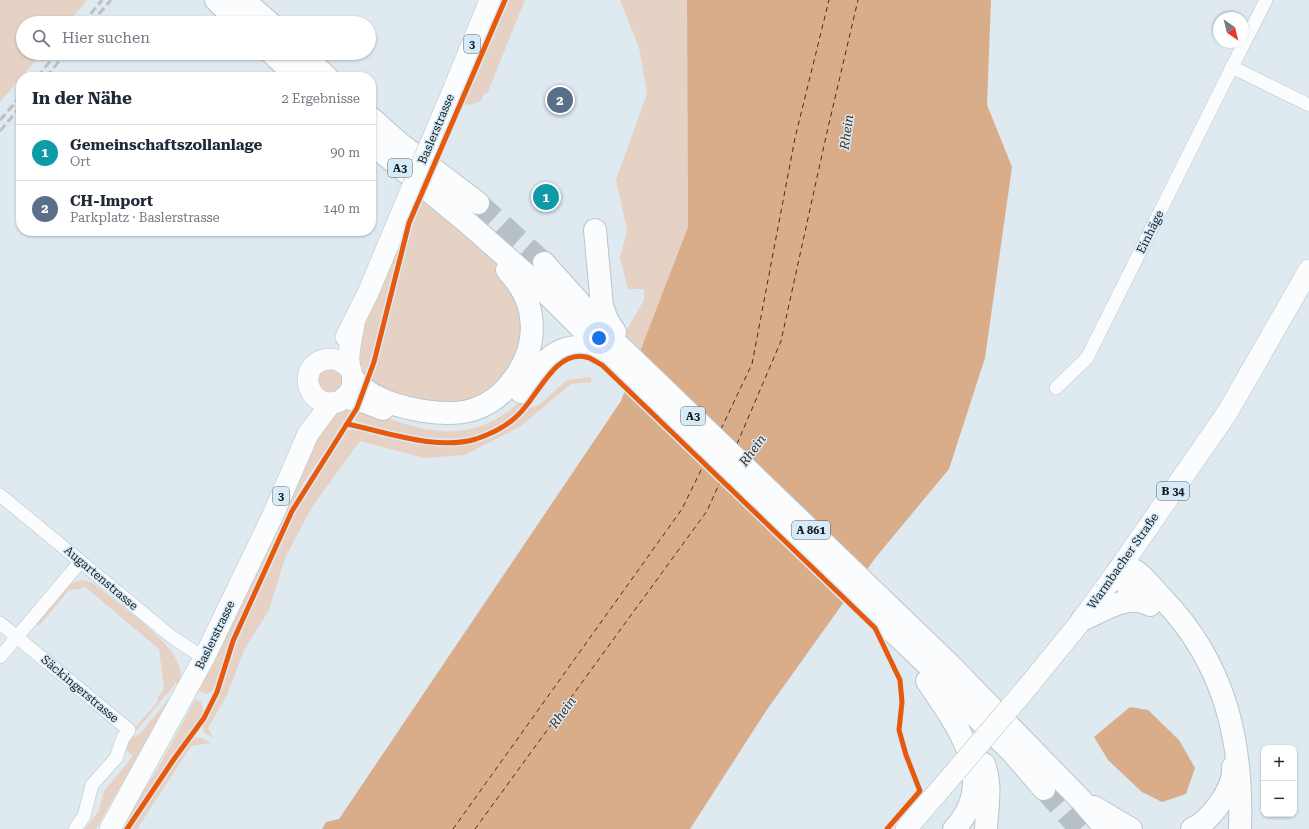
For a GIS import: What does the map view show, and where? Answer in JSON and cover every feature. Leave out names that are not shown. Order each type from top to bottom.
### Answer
[{"type":"highway","points":[[216,0],[233,16]]},
{"type":"highway","points":[[243,0],[262,13]]},
{"type":"highway","points":[[279,60],[292,72]]},
{"type":"highway","points":[[309,60],[322,72]]},
{"type":"highway","name":"A3","points":[[376,122],[399,143],[478,203]]},
{"type":"highway","name":"A3","points":[[376,147],[469,224],[537,284],[643,368],[739,472]]},
{"type":"highway","points":[[342,381],[375,396],[413,409],[432,412],[458,412],[472,410],[496,398],[507,388],[521,370],[526,358],[532,334],[532,323],[528,302],[523,290],[515,279],[430,193]]},
{"type":"highway","points":[[342,381],[365,402],[416,422],[434,424],[466,423],[495,413],[509,405],[519,395],[539,367],[553,354],[562,349],[584,347],[600,350],[611,342],[607,320],[602,306],[595,230]]},
{"type":"highway","name":"A3","points":[[544,263],[611,342],[739,472]]},
{"type":"highway","name":"A 861","points":[[739,472],[873,602],[966,681],[1081,800],[1106,829]]},
{"type":"highway","points":[[1192,829],[1211,815],[1226,794],[1233,771],[1231,747],[1212,684],[1193,645],[1178,626],[1167,616],[1147,603],[1122,581],[1119,569],[1132,569],[1140,575],[1177,613],[1198,642],[1213,670],[1224,698],[1235,739],[1240,771],[1240,829]]},
{"type":"highway","points":[[1082,620],[1118,604],[1132,601],[1147,603]]},
{"type":"highway","name":"A 861","points":[[873,602],[894,633],[1011,751],[1044,789]]},
{"type":"highway","points":[[894,633],[949,713],[966,746],[974,766],[975,784],[969,808],[962,820],[954,829]]},
{"type":"highway","points":[[928,666],[960,717],[984,765],[989,781],[986,829]]},
{"type":"highway","points":[[963,704],[988,744]]},
{"type":"highway","points":[[1081,800],[1131,829]]},
{"type":"main road","name":"Baslerstrasse","points":[[110,829],[204,658],[272,517],[308,434],[342,381],[348,359],[354,325],[490,0]]},
{"type":"main road","name":"Warmbacher Straße","points":[[906,829],[1030,684],[1082,620],[1119,569],[1227,413],[1309,270]]},
{"type":"main road","name":"Baslerstrasse","points":[[308,434],[312,393],[308,381],[310,371],[318,362],[342,381]]},
{"type":"main road","points":[[312,393],[323,402],[342,381]]},
{"type":"street","name":"Einhäge","points":[[1056,388],[1087,358],[1266,0]]},
{"type":"street","points":[[1232,67],[1309,105]]},
{"type":"street","name":"Augartenstrasse","points":[[0,495],[172,637],[204,658]]},
{"type":"street","points":[[0,656],[80,562]]},
{"type":"street","points":[[0,623],[17,636]]},
{"type":"street","name":"Säckingerstrasse","points":[[17,636],[129,730],[123,738],[116,758],[92,785],[84,816],[75,829]]},
{"type":"shaded area","points":[[0,0],[87,0],[74,16],[16,16],[16,60],[36,60],[26,72],[16,72],[16,83],[0,102]]},
{"type":"shaded area","points":[[508,0],[525,0],[487,94],[484,93],[481,101],[473,104],[461,105]]},
{"type":"shaded area","points":[[620,0],[687,0],[688,227],[640,355],[623,336],[644,300],[644,289],[628,289],[620,257],[627,230],[616,180],[647,94],[639,48]]},
{"type":"shaded area","points":[[422,199],[493,261],[513,285],[525,327],[518,358],[506,378],[487,394],[456,405],[396,398],[370,383],[384,338],[406,244]]},
{"type":"shaded area","points":[[404,227],[386,304],[365,380],[353,352],[358,334]]},
{"type":"shaded area","points":[[550,368],[531,396],[517,412],[500,426],[481,434],[462,438],[441,439],[420,437],[358,424],[356,420],[359,408],[397,422],[416,427],[454,431],[473,428],[492,422],[510,410],[526,395]]},
{"type":"shaded area","points":[[331,369],[340,372],[343,381],[340,390],[331,393],[322,390],[319,381],[322,372]]},
{"type":"shaded area","points":[[590,377],[592,382],[571,384],[521,426],[465,455],[424,458],[360,441],[312,507],[285,558],[269,610],[244,650],[227,695],[208,728],[213,738],[204,732],[203,725],[214,706],[235,642],[295,512],[313,481],[348,430],[354,429],[422,444],[452,446],[478,442],[499,433],[516,422],[529,408],[539,405],[567,380]]},
{"type":"shaded area","points":[[354,406],[346,422],[304,482],[290,508],[230,640],[215,687],[211,692],[206,694],[199,691],[324,417]]},
{"type":"shaded area","points":[[82,580],[93,583],[154,632],[176,658],[180,670],[180,683],[176,683],[137,730],[135,728],[159,700],[157,698],[164,689],[159,649],[84,586],[81,589],[69,590],[39,626],[36,624],[72,583]]},
{"type":"shaded area","points":[[175,691],[96,829],[85,829],[99,811],[104,791],[133,756],[124,748],[133,737],[140,734]]},
{"type":"shaded area","points":[[195,700],[201,702],[204,712],[123,829],[118,829],[157,770]]},
{"type":"shaded area","points":[[195,738],[202,738],[211,743],[191,746],[137,829],[131,829],[187,745]]},
{"type":"water","name":"Rhein","points":[[687,0],[991,0],[987,105],[1012,167],[985,358],[949,469],[876,557],[766,711],[690,829],[322,829],[326,822],[339,819],[621,401],[688,227]]},
{"type":"water","points":[[1130,707],[1148,710],[1179,740],[1195,768],[1186,794],[1162,802],[1142,792],[1108,760],[1094,737]]},
{"type":"ferry route","points":[[721,429],[752,364],[795,138],[829,0]]},
{"type":"ferry route","points":[[737,444],[781,341],[858,0]]},
{"type":"ferry route","points":[[453,829],[682,509],[704,464]]},
{"type":"ferry route","points":[[475,829],[707,511],[720,482]]},
{"type":"tunnel","points":[[478,203],[544,263]]},
{"type":"tunnel","points":[[1044,789],[1080,829]]},
{"type":"railway","points":[[89,16],[102,0]]},
{"type":"railway","points":[[97,16],[111,0]]},
{"type":"railway","points":[[41,72],[51,60]]},
{"type":"railway","points":[[50,72],[60,60]]},
{"type":"railway","points":[[0,120],[16,102]]},
{"type":"railway","points":[[0,131],[16,112]]},
{"type":"cycle path","points":[[127,829],[174,759],[204,718],[217,692],[233,641],[292,511],[357,408],[374,362],[409,223],[505,0]]},
{"type":"cycle path","points":[[347,424],[428,442],[445,443],[476,439],[487,435],[514,419],[556,367],[565,360],[575,356],[586,357],[602,365],[875,628],[900,680],[902,702],[899,730],[906,755],[920,791],[887,829]]},
{"type":"place","name":"CH-Import","points":[[560,100]]},
{"type":"place","name":"Gemeinschaftszollanlage","points":[[546,197]]}]
